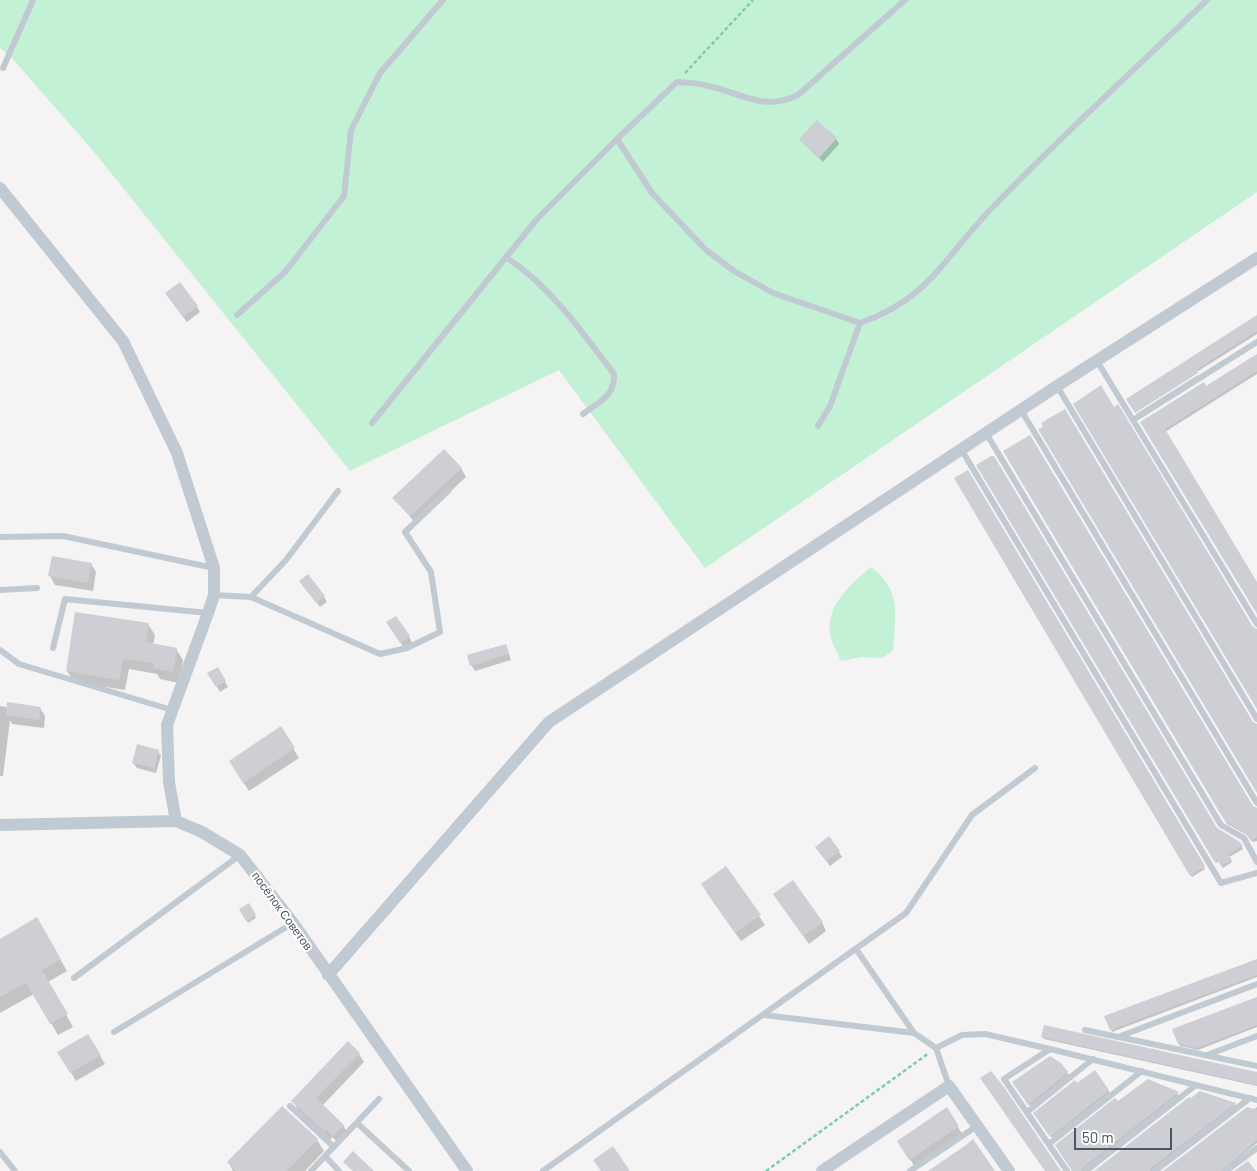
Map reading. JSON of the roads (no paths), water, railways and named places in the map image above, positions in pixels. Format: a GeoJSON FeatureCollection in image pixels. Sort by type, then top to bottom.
{"type":"FeatureCollection","features":[{"type":"Feature","properties":{"kind":"street"},"geometry":{"type":"LineString","coordinates":[[0,188],[123,341],[177,452],[214,568],[214,595],[167,725],[169,782],[176,821]]}},
{"type":"Feature","properties":{"kind":"street"},"geometry":{"type":"LineString","coordinates":[[328,975],[549,722],[1056,386],[1257,258]]}},
{"type":"Feature","properties":{"kind":"street","name":"посёлок Советов"},"geometry":{"type":"LineString","coordinates":[[0,825],[176,821],[202,832],[240,855],[293,923],[467,1171]]}},
{"type":"Feature","properties":{"kind":"street"},"geometry":{"type":"LineString","coordinates":[[822,1171],[949,1086],[1009,1171]]}},
{"type":"Feature","properties":{"kind":"lane"},"geometry":{"type":"LineString","coordinates":[[3,68],[33,0]]}},
{"type":"Feature","properties":{"kind":"lane"},"geometry":{"type":"LineString","coordinates":[[237,315],[285,272],[344,196],[351,130],[380,74],[443,0]]}},
{"type":"Feature","properties":{"kind":"lane"},"geometry":{"type":"LineString","coordinates":[[372,423],[538,219],[616,138],[677,82],[708,86],[765,103],[784,102],[798,95],[905,0]]}},
{"type":"Feature","properties":{"kind":"lane"},"geometry":{"type":"LineString","coordinates":[[616,138],[652,192],[705,248],[734,272],[773,293],[860,323],[884,315],[912,297],[938,273],[991,209],[1207,0]]}},
{"type":"Feature","properties":{"kind":"lane"},"geometry":{"type":"LineString","coordinates":[[507,258],[523,269],[561,305],[614,374],[614,386],[607,396],[583,414]]}},
{"type":"Feature","properties":{"kind":"lane"},"geometry":{"type":"LineString","coordinates":[[818,426],[830,406],[860,323]]}},
{"type":"Feature","properties":{"kind":"lane"},"geometry":{"type":"LineString","coordinates":[[1133,420],[1257,342]]}},
{"type":"Feature","properties":{"kind":"lane"},"geometry":{"type":"LineString","coordinates":[[1097,361],[1257,624]]}},
{"type":"Feature","properties":{"kind":"lane"},"geometry":{"type":"LineString","coordinates":[[1056,386],[1257,719]]}},
{"type":"Feature","properties":{"kind":"lane"},"geometry":{"type":"LineString","coordinates":[[1021,410],[1257,803]]}},
{"type":"Feature","properties":{"kind":"lane"},"geometry":{"type":"LineString","coordinates":[[986,433],[1222,825],[1244,838],[1257,862]]}},
{"type":"Feature","properties":{"kind":"lane"},"geometry":{"type":"LineString","coordinates":[[961,449],[1221,883],[1257,873]]}},
{"type":"Feature","properties":{"kind":"lane"},"geometry":{"type":"LineString","coordinates":[[251,597],[286,560],[338,490]]}},
{"type":"Feature","properties":{"kind":"lane"},"geometry":{"type":"LineString","coordinates":[[214,595],[251,597],[380,654],[408,648],[440,632],[431,572],[404,532],[449,490]]}},
{"type":"Feature","properties":{"kind":"lane"},"geometry":{"type":"LineString","coordinates":[[0,537],[63,536],[214,568]]}},
{"type":"Feature","properties":{"kind":"lane"},"geometry":{"type":"LineString","coordinates":[[0,590],[36,588]]}},
{"type":"Feature","properties":{"kind":"lane"},"geometry":{"type":"LineString","coordinates":[[53,648],[66,599],[208,613]]}},
{"type":"Feature","properties":{"kind":"lane"},"geometry":{"type":"LineString","coordinates":[[0,650],[19,664],[172,710]]}},
{"type":"Feature","properties":{"kind":"lane"},"geometry":{"type":"LineString","coordinates":[[543,1171],[906,913],[972,815],[1035,768]]}},
{"type":"Feature","properties":{"kind":"lane"},"geometry":{"type":"LineString","coordinates":[[74,978],[240,855]]}},
{"type":"Feature","properties":{"kind":"lane"},"geometry":{"type":"LineString","coordinates":[[114,1032],[293,923]]}},
{"type":"Feature","properties":{"kind":"lane"},"geometry":{"type":"LineString","coordinates":[[856,949],[914,1033],[936,1048],[949,1086]]}},
{"type":"Feature","properties":{"kind":"lane"},"geometry":{"type":"LineString","coordinates":[[1118,1037],[1257,984]]}},
{"type":"Feature","properties":{"kind":"lane"},"geometry":{"type":"LineString","coordinates":[[764,1015],[914,1033]]}},
{"type":"Feature","properties":{"kind":"lane"},"geometry":{"type":"LineString","coordinates":[[1085,1030],[1257,1066]]}},
{"type":"Feature","properties":{"kind":"lane"},"geometry":{"type":"LineString","coordinates":[[936,1048],[962,1035],[985,1034],[1254,1099]]}},
{"type":"Feature","properties":{"kind":"lane"},"geometry":{"type":"LineString","coordinates":[[1206,1055],[1257,1036]]}},
{"type":"Feature","properties":{"kind":"lane"},"geometry":{"type":"LineString","coordinates":[[1050,1049],[1004,1079],[1068,1171]]}},
{"type":"Feature","properties":{"kind":"lane"},"geometry":{"type":"LineString","coordinates":[[1027,1112],[1093,1059]]}},
{"type":"Feature","properties":{"kind":"lane"},"geometry":{"type":"LineString","coordinates":[[1049,1144],[1142,1071]]}},
{"type":"Feature","properties":{"kind":"lane"},"geometry":{"type":"LineString","coordinates":[[1086,1171],[1196,1085]]}},
{"type":"Feature","properties":{"kind":"lane"},"geometry":{"type":"LineString","coordinates":[[311,1171],[379,1099]]}},
{"type":"Feature","properties":{"kind":"lane"},"geometry":{"type":"LineString","coordinates":[[1155,1171],[1254,1099]]}},
{"type":"Feature","properties":{"kind":"lane"},"geometry":{"type":"LineString","coordinates":[[290,1106],[334,1147]]}},
{"type":"Feature","properties":{"kind":"lane"},"geometry":{"type":"LineString","coordinates":[[357,1122],[408,1171]]}},
{"type":"Feature","properties":{"kind":"lane"},"geometry":{"type":"LineString","coordinates":[[910,1171],[977,1126]]}},
{"type":"Feature","properties":{"kind":"lane"},"geometry":{"type":"LineString","coordinates":[[1226,1171],[1257,1148]]}},
{"type":"Feature","properties":{"kind":"lane"},"geometry":{"type":"LineString","coordinates":[[0,1152],[15,1171]]}},
{"type":"Feature","properties":{"kind":"lane"},"geometry":{"type":"LineString","coordinates":[[325,1156],[339,1171]]}}]}
